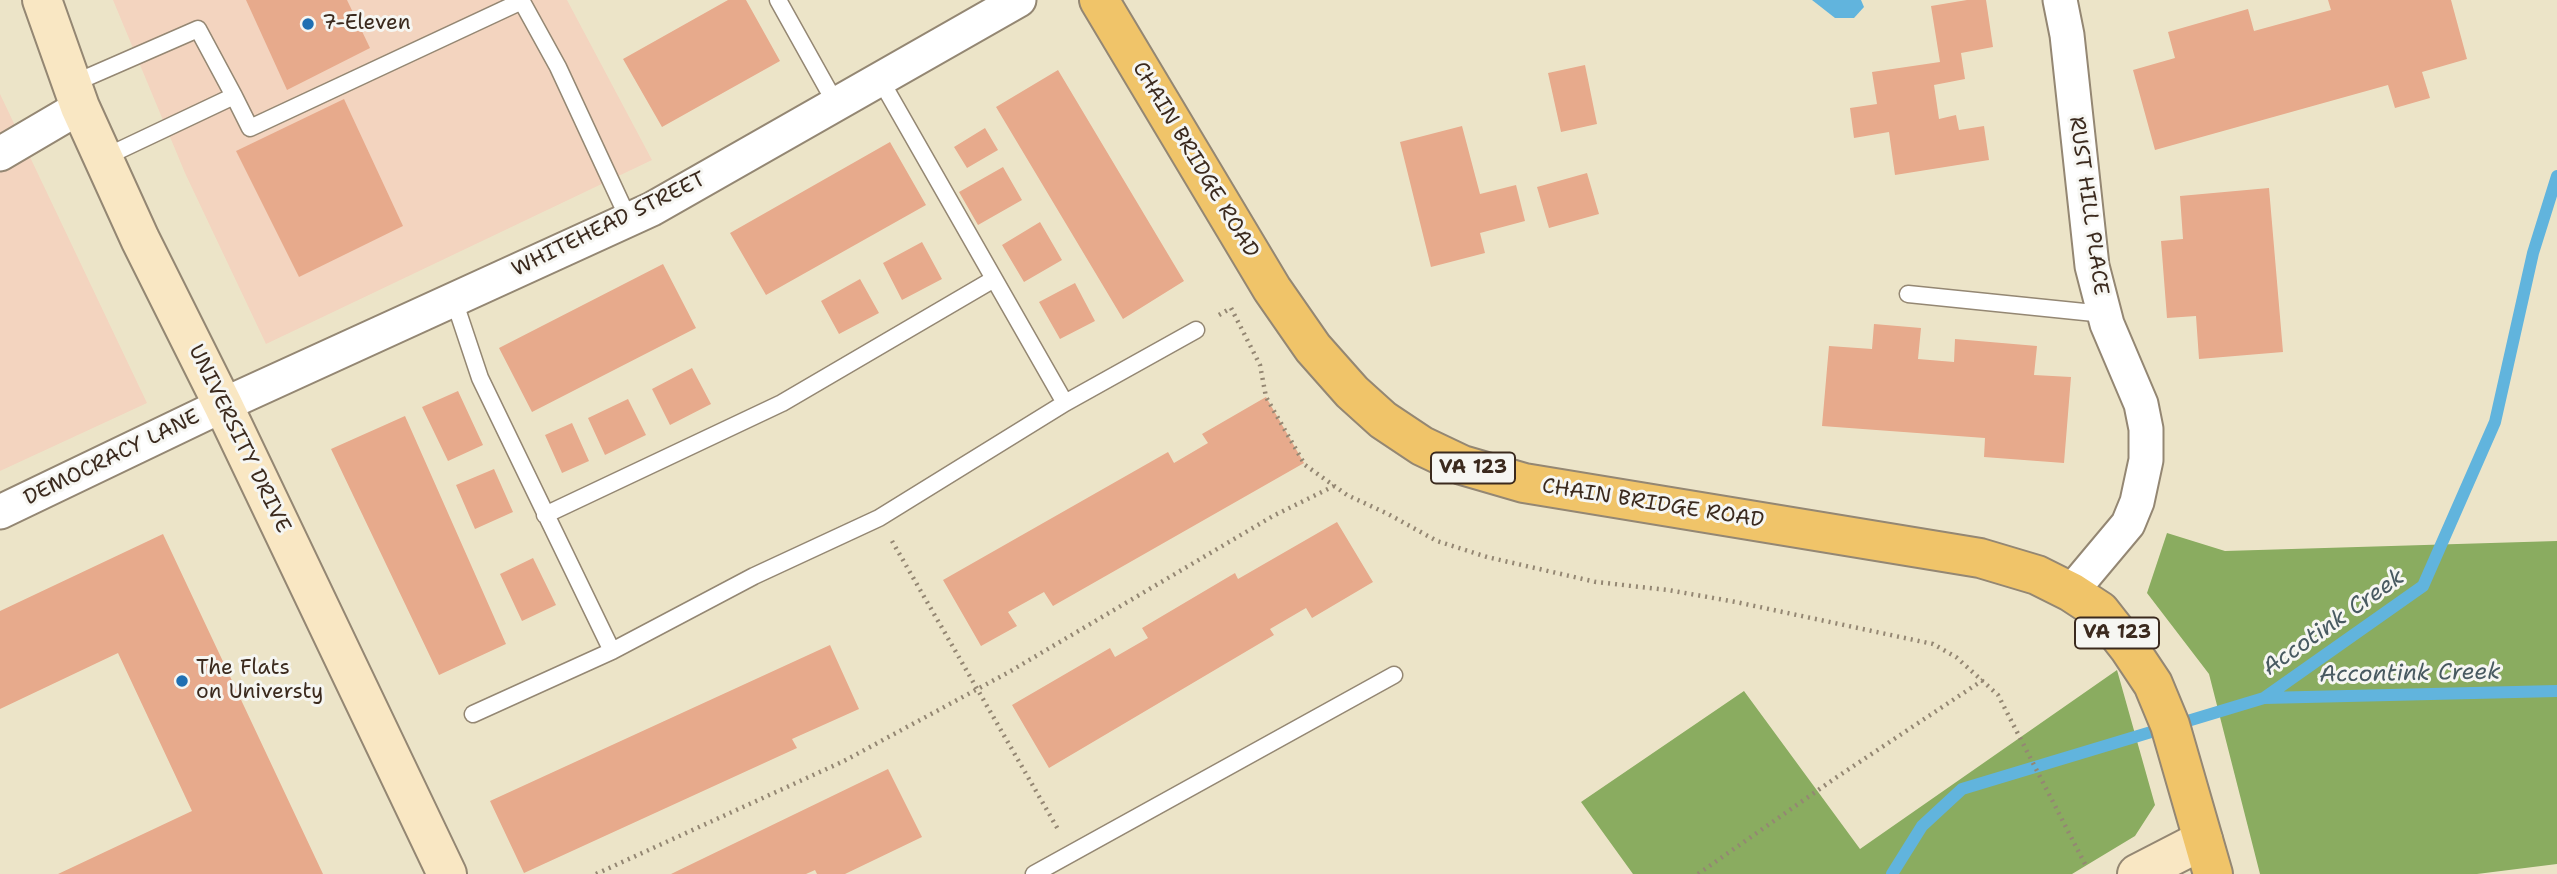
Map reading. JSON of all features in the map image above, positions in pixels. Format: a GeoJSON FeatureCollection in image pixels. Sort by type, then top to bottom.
{"type":"FeatureCollection","features":[{"type":"Feature","properties":{"kind":"main road","name":"CHAIN BRIDGE ROAD"},"geometry":{"type":"LineString","coordinates":[[1098,0],[1272,289],[1314,348],[1352,392],[1383,420],[1422,446],[1462,465],[1524,483],[1980,558],[2037,575],[2071,592],[2100,611],[2129,648],[2152,684],[2170,725],[2208,857]]}},
{"type":"Feature","properties":{"kind":"street","name":"UNIVERSITY DRIVE"},"geometry":{"type":"LineString","coordinates":[[42,0],[76,95],[140,239],[223,405],[447,874]]}},
{"type":"Feature","properties":{"kind":"street","name":"WHITEHEAD STREET"},"geometry":{"type":"LineString","coordinates":[[223,405],[652,209],[1019,0]]}},
{"type":"Feature","properties":{"kind":"street","name":"RUST HILL PLACE"},"geometry":{"type":"LineString","coordinates":[[2060,0],[2067,35],[2092,266],[2104,314],[2141,404],[2146,429],[2146,460],[2137,502],[2128,524],[2071,592]]}},
{"type":"Feature","properties":{"kind":"street"},"geometry":{"type":"LineString","coordinates":[[0,154],[76,95]]}},
{"type":"Feature","properties":{"kind":"street","name":"DEMOCRACY LANE"},"geometry":{"type":"LineString","coordinates":[[0,512],[223,405]]}},
{"type":"Feature","properties":{"kind":"street"},"geometry":{"type":"LineString","coordinates":[[2137,874],[2208,857]]}},
{"type":"Feature","properties":{"kind":"lane"},"geometry":{"type":"LineString","coordinates":[[76,95],[198,29],[250,128],[522,0],[558,67],[629,220]]}},
{"type":"Feature","properties":{"kind":"lane"},"geometry":{"type":"LineString","coordinates":[[778,0],[836,104]]}},
{"type":"Feature","properties":{"kind":"lane"},"geometry":{"type":"LineString","coordinates":[[880,79],[1065,402]]}},
{"type":"Feature","properties":{"kind":"lane"},"geometry":{"type":"LineString","coordinates":[[103,158],[233,96]]}},
{"type":"Feature","properties":{"kind":"lane"},"geometry":{"type":"LineString","coordinates":[[545,515],[782,403],[995,279]]}},
{"type":"Feature","properties":{"kind":"lane"},"geometry":{"type":"LineString","coordinates":[[1908,294],[2104,314]]}},
{"type":"Feature","properties":{"kind":"lane"},"geometry":{"type":"LineString","coordinates":[[454,300],[480,378],[611,651]]}},
{"type":"Feature","properties":{"kind":"lane"},"geometry":{"type":"LineString","coordinates":[[473,714],[611,651],[754,576],[879,518],[1065,402],[1202,326]]}},
{"type":"Feature","properties":{"kind":"lane"},"geometry":{"type":"LineString","coordinates":[[1038,873],[1394,675]]}},
{"type":"Feature","properties":{"kind":"path"},"geometry":{"type":"LineString","coordinates":[[1202,326],[1231,308],[1260,365],[1266,397],[1304,463],[1347,495],[1437,541],[1487,557],[1596,582],[1668,590],[1736,602],[1933,644],[1956,657],[1998,695],[2087,868]]}},
{"type":"Feature","properties":{"kind":"path"},"geometry":{"type":"LineString","coordinates":[[596,874],[844,761],[976,690],[1273,516],[1334,486]]}},
{"type":"Feature","properties":{"kind":"path"},"geometry":{"type":"LineString","coordinates":[[879,518],[1072,853]]}},
{"type":"Feature","properties":{"kind":"path"},"geometry":{"type":"LineString","coordinates":[[1698,874],[1983,680]]}},
{"type":"Feature","properties":{"kind":"shaded area"},"geometry":{"type":"Polygon","coordinates":[[[113,0],[567,0],[652,160],[266,344],[185,173],[113,0]]]}},
{"type":"Feature","properties":{"kind":"shaded area"},"geometry":{"type":"Polygon","coordinates":[[[0,94],[147,403],[0,471],[0,94]]]}},
{"type":"Feature","properties":{"kind":"green space"},"geometry":{"type":"Polygon","coordinates":[[[2167,533],[2225,551],[2557,541],[2557,864],[2477,874],[2260,874],[2209,674],[2147,593],[2167,533]]]}},
{"type":"Feature","properties":{"kind":"green space"},"geometry":{"type":"Polygon","coordinates":[[[2117,670],[2155,805],[2135,836],[2072,874],[1633,874],[1581,802],[1744,691],[1860,849],[2117,670]]]}},
{"type":"Feature","properties":{"kind":"water"},"geometry":{"type":"Polygon","coordinates":[[[1812,0],[1861,0],[1864,7],[1854,18],[1835,18],[1812,0]]]}},
{"type":"Feature","properties":{"kind":"building","name":"7-Eleven"},"geometry":{"type":"Polygon","coordinates":[[[246,0],[347,0],[370,48],[287,90],[246,0]]]}},
{"type":"Feature","properties":{"kind":"building"},"geometry":{"type":"Polygon","coordinates":[[[728,0],[746,0],[780,61],[662,127],[623,59],[728,0]]]}},
{"type":"Feature","properties":{"kind":"building"},"geometry":{"type":"Polygon","coordinates":[[[1986,0],[1993,47],[1961,53],[1965,79],[1934,85],[1939,119],[1956,115],[1959,130],[1984,126],[1989,160],[1895,175],[1889,132],[1854,138],[1850,108],[1877,104],[1872,72],[1940,62],[1931,6],[1986,0]]]}},
{"type":"Feature","properties":{"kind":"building"},"geometry":{"type":"Polygon","coordinates":[[[2328,0],[2451,0],[2467,59],[2422,72],[2430,98],[2395,108],[2388,85],[2155,150],[2133,70],[2175,58],[2168,32],[2248,9],[2254,31],[2331,10],[2328,0]]]}},
{"type":"Feature","properties":{"kind":"building"},"geometry":{"type":"Polygon","coordinates":[[[1585,65],[1597,124],[1561,132],[1548,73],[1585,65]]]}},
{"type":"Feature","properties":{"kind":"building"},"geometry":{"type":"Polygon","coordinates":[[[1058,70],[1184,281],[1123,319],[996,107],[1058,70]]]}},
{"type":"Feature","properties":{"kind":"building"},"geometry":{"type":"Polygon","coordinates":[[[344,99],[403,226],[299,277],[236,151],[344,99]]]}},
{"type":"Feature","properties":{"kind":"building"},"geometry":{"type":"Polygon","coordinates":[[[1462,126],[1480,194],[1516,185],[1525,221],[1480,233],[1485,253],[1431,267],[1400,142],[1462,126]]]}},
{"type":"Feature","properties":{"kind":"building"},"geometry":{"type":"Polygon","coordinates":[[[985,128],[998,150],[967,168],[954,147],[985,128]]]}},
{"type":"Feature","properties":{"kind":"building"},"geometry":{"type":"Polygon","coordinates":[[[890,142],[926,205],[766,295],[730,233],[890,142]]]}},
{"type":"Feature","properties":{"kind":"building"},"geometry":{"type":"Polygon","coordinates":[[[1003,167],[1022,200],[978,225],[959,192],[1003,167]]]}},
{"type":"Feature","properties":{"kind":"building"},"geometry":{"type":"Polygon","coordinates":[[[1587,173],[1599,214],[1549,228],[1537,187],[1587,173]]]}},
{"type":"Feature","properties":{"kind":"building"},"geometry":{"type":"Polygon","coordinates":[[[2269,188],[2283,352],[2199,359],[2196,316],[2167,318],[2161,241],[2183,239],[2180,196],[2269,188]]]}},
{"type":"Feature","properties":{"kind":"building"},"geometry":{"type":"Polygon","coordinates":[[[1040,222],[1062,260],[1024,282],[1002,245],[1040,222]]]}},
{"type":"Feature","properties":{"kind":"building"},"geometry":{"type":"Polygon","coordinates":[[[922,242],[942,279],[902,300],[883,263],[922,242]]]}},
{"type":"Feature","properties":{"kind":"building"},"geometry":{"type":"Polygon","coordinates":[[[663,264],[696,328],[532,412],[499,348],[663,264]]]}},
{"type":"Feature","properties":{"kind":"building"},"geometry":{"type":"Polygon","coordinates":[[[860,279],[879,313],[839,334],[821,301],[860,279]]]}},
{"type":"Feature","properties":{"kind":"building"},"geometry":{"type":"Polygon","coordinates":[[[1075,283],[1095,321],[1060,339],[1039,302],[1075,283]]]}},
{"type":"Feature","properties":{"kind":"building"},"geometry":{"type":"Polygon","coordinates":[[[1874,324],[1921,328],[1918,359],[1954,362],[1955,339],[2037,346],[2034,375],[2071,377],[2064,463],[1984,457],[1985,438],[1822,426],[1829,346],[1872,349],[1874,324]]]}},
{"type":"Feature","properties":{"kind":"building"},"geometry":{"type":"Polygon","coordinates":[[[692,368],[711,404],[670,425],[652,389],[692,368]]]}},
{"type":"Feature","properties":{"kind":"building"},"geometry":{"type":"Polygon","coordinates":[[[458,391],[483,445],[448,461],[422,407],[458,391]]]}},
{"type":"Feature","properties":{"kind":"building"},"geometry":{"type":"Polygon","coordinates":[[[1266,397],[1304,463],[1053,606],[1044,592],[1008,612],[1017,626],[981,646],[943,580],[1168,452],[1174,463],[1208,443],[1202,434],[1266,397]]]}},
{"type":"Feature","properties":{"kind":"building"},"geometry":{"type":"Polygon","coordinates":[[[628,399],[646,435],[605,455],[588,418],[628,399]]]}},
{"type":"Feature","properties":{"kind":"building"},"geometry":{"type":"Polygon","coordinates":[[[405,416],[506,644],[439,675],[331,449],[405,416]]]}},
{"type":"Feature","properties":{"kind":"building"},"geometry":{"type":"Polygon","coordinates":[[[572,423],[589,461],[562,473],[545,435],[572,423]]]}},
{"type":"Feature","properties":{"kind":"building"},"geometry":{"type":"Polygon","coordinates":[[[494,469],[513,512],[475,529],[456,485],[494,469]]]}},
{"type":"Feature","properties":{"kind":"building"},"geometry":{"type":"Polygon","coordinates":[[[1337,522],[1373,582],[1312,618],[1306,608],[1270,629],[1274,635],[1049,768],[1012,705],[1110,648],[1115,657],[1148,638],[1142,628],[1235,573],[1238,579],[1337,522]]]}},
{"type":"Feature","properties":{"kind":"building","name":"The Flats on Universty"},"geometry":{"type":"Polygon","coordinates":[[[163,534],[323,874],[58,874],[192,811],[118,653],[0,709],[0,611],[163,534]]]}},
{"type":"Feature","properties":{"kind":"building"},"geometry":{"type":"Polygon","coordinates":[[[533,558],[556,605],[522,621],[500,574],[533,558]]]}},
{"type":"Feature","properties":{"kind":"building"},"geometry":{"type":"Polygon","coordinates":[[[830,645],[859,709],[792,739],[797,748],[524,873],[490,801],[830,645]]]}},
{"type":"Feature","properties":{"kind":"building"},"geometry":{"type":"Polygon","coordinates":[[[888,769],[922,837],[845,874],[817,874],[815,870],[806,874],[671,874],[888,769]]]}},
{"type":"Feature","properties":{"kind":"waterway","name":"Accotink Creek"},"geometry":{"type":"LineString","coordinates":[[1892,874],[1922,826],[1962,789],[2264,698],[2423,586],[2495,422],[2533,253],[2557,176]]}},
{"type":"Feature","properties":{"kind":"waterway","name":"Accontink Creek"},"geometry":{"type":"LineString","coordinates":[[2264,698],[2557,691]]}},
{"type":"Feature","properties":{"kind":"place","name":"7-Eleven"},"geometry":{"type":"Point","coordinates":[308,24]}},
{"type":"Feature","properties":{"kind":"place","name":"The Flats on Universty"},"geometry":{"type":"Point","coordinates":[182,681]}}]}
